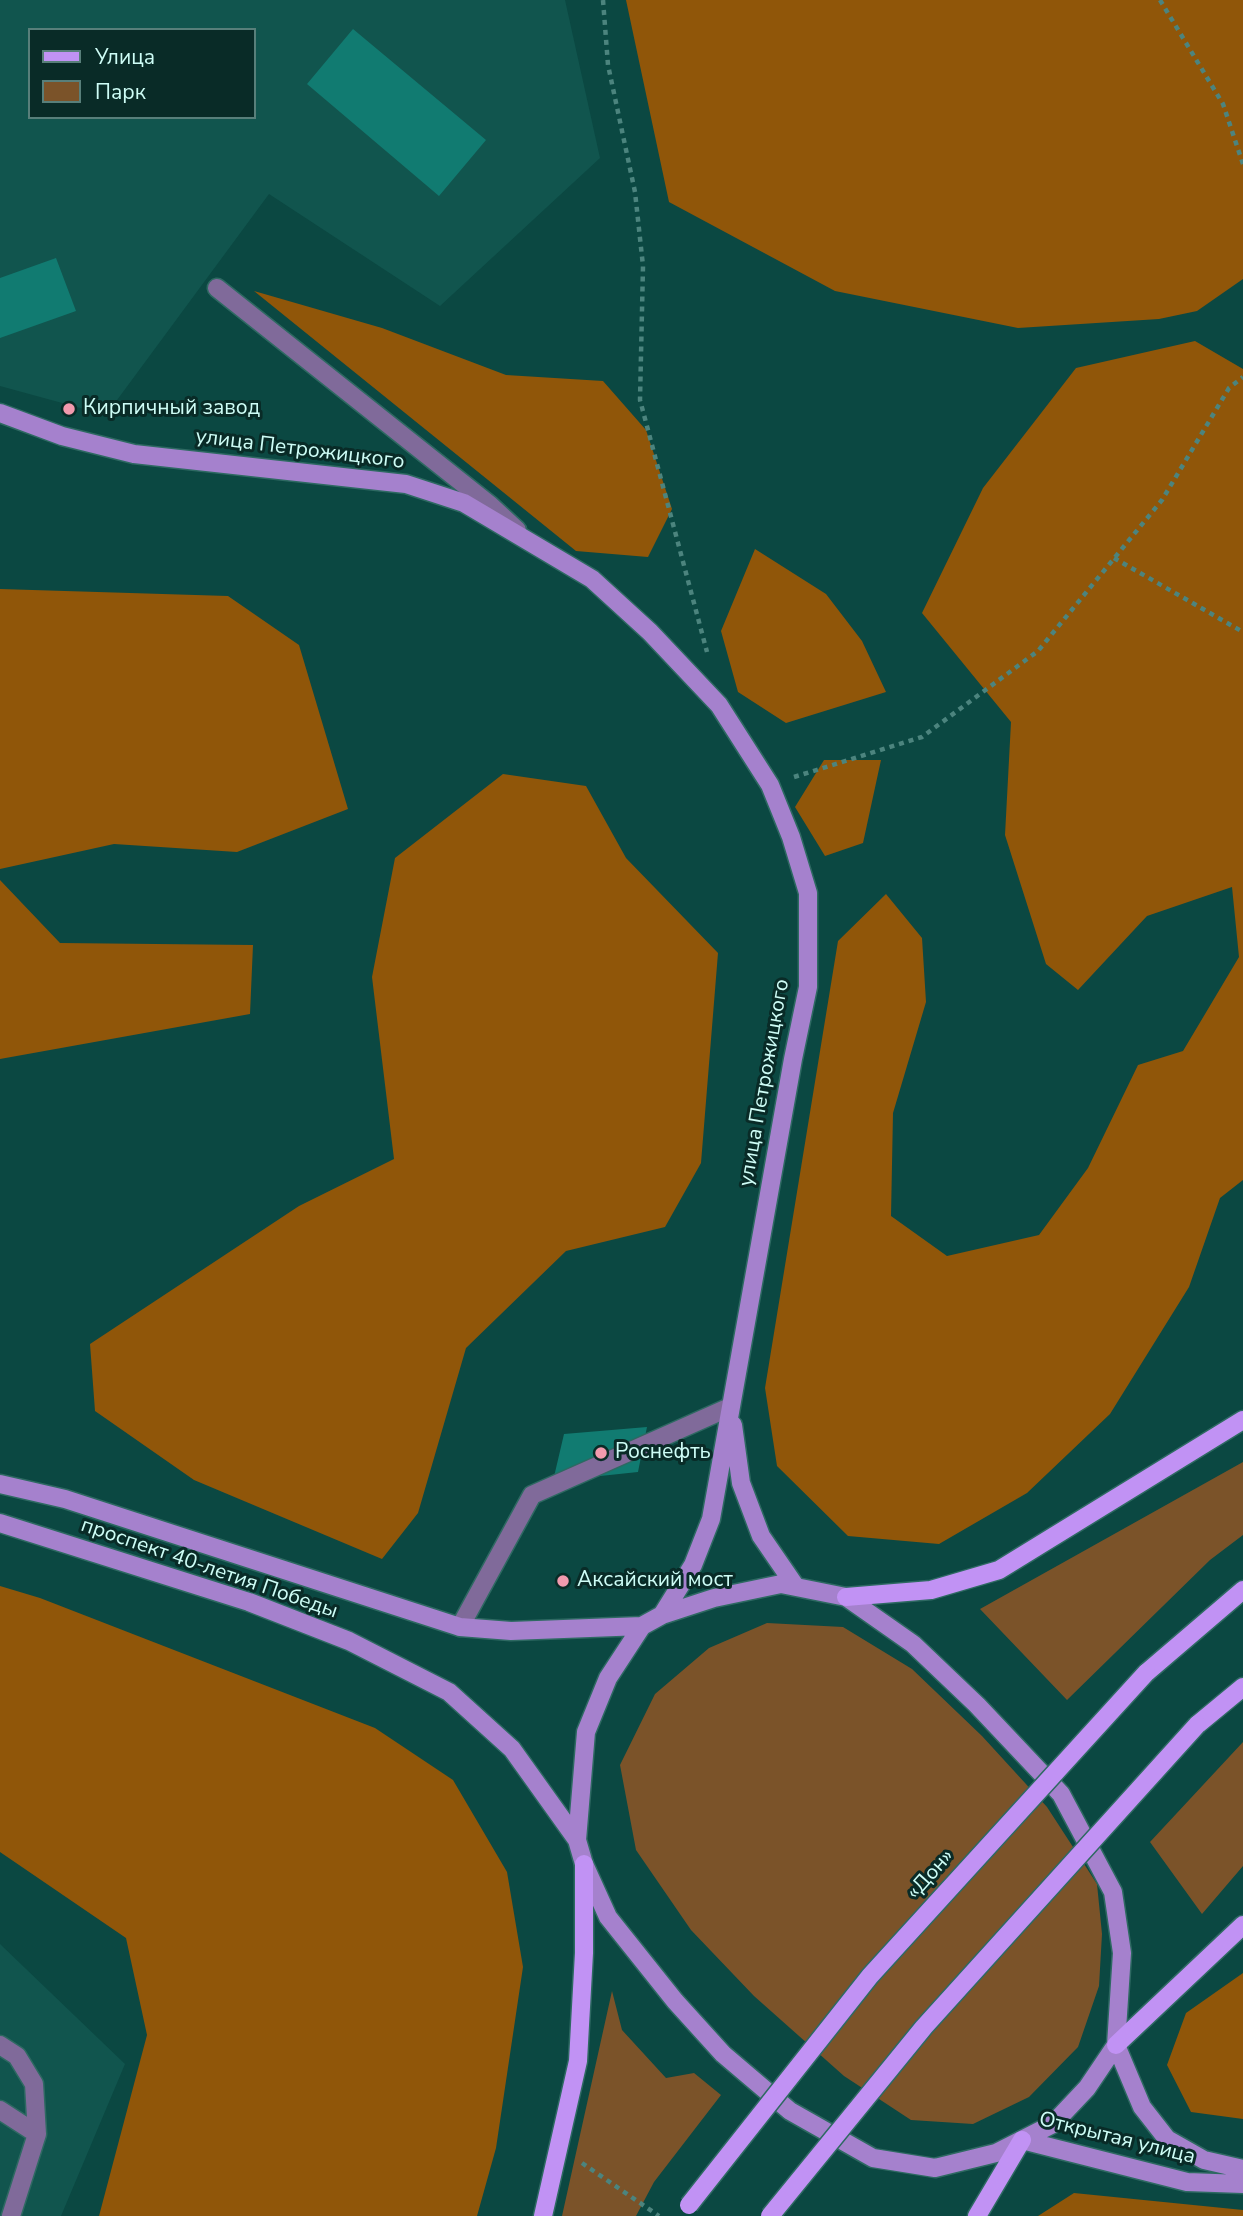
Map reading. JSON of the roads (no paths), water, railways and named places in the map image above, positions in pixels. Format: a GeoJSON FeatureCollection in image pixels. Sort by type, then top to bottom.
{"type":"FeatureCollection","features":[{"type":"Feature","properties":{"kind":"main road","name":"улица Петрожицкого"},"geometry":{"type":"LineString","coordinates":[[0,413],[62,436],[134,454],[406,484],[464,502],[592,579],[650,632],[719,705],[770,785],[791,837],[808,893],[808,987],[711,1519],[693,1565],[662,1615]]}},
{"type":"Feature","properties":{"kind":"main road","name":"улица Петрожицкого"},"geometry":{"type":"LineString","coordinates":[[730,1408],[741,1483],[761,1536],[796,1587]]}},
{"type":"Feature","properties":{"kind":"main road"},"geometry":{"type":"LineString","coordinates":[[1243,1420],[999,1570],[931,1590],[846,1597],[781,1584],[714,1598],[662,1615],[642,1626],[608,1678],[586,1732],[578,1840],[584,1864],[608,1917],[675,2001],[723,2054],[790,2111],[873,2158],[935,2168],[996,2153],[1053,2124],[1087,2088],[1116,2045],[1243,1925]]}},
{"type":"Feature","properties":{"kind":"main road","name":"проспект 40-летия Победы"},"geometry":{"type":"LineString","coordinates":[[0,1484],[65,1499],[460,1627],[511,1631],[642,1626]]}},
{"type":"Feature","properties":{"kind":"main road","name":"проспект 40-летия Победы"},"geometry":{"type":"LineString","coordinates":[[0,1523],[249,1602],[349,1642],[449,1692],[512,1749],[578,1840]]}},
{"type":"Feature","properties":{"kind":"main road","name":"«Дон»"},"geometry":{"type":"LineString","coordinates":[[685,2211],[870,1976],[1146,1674],[1243,1590]]}},
{"type":"Feature","properties":{"kind":"main road"},"geometry":{"type":"LineString","coordinates":[[846,1597],[913,1644],[977,1705],[1061,1794],[1113,1892],[1122,1953],[1116,2045]]}},
{"type":"Feature","properties":{"kind":"main road"},"geometry":{"type":"LineString","coordinates":[[770,2216],[925,2027],[1197,1725],[1243,1687]]}},
{"type":"Feature","properties":{"kind":"main road"},"geometry":{"type":"LineString","coordinates":[[543,2216],[578,2061],[584,1953],[584,1864]]}},
{"type":"Feature","properties":{"kind":"main road","name":"Открытая улица"},"geometry":{"type":"LineString","coordinates":[[1116,2045],[1142,2107],[1167,2138],[1204,2160],[1243,2169]]}},
{"type":"Feature","properties":{"kind":"main road"},"geometry":{"type":"LineString","coordinates":[[977,2216],[1022,2140]]}},
{"type":"Feature","properties":{"kind":"main road","name":"Открытая улица"},"geometry":{"type":"LineString","coordinates":[[1022,2140],[1187,2182],[1243,2184]]}},
{"type":"Feature","properties":{"kind":"lane"},"geometry":{"type":"LineString","coordinates":[[218,288],[490,505],[523,536]]}},
{"type":"Feature","properties":{"kind":"lane"},"geometry":{"type":"LineString","coordinates":[[460,1627],[532,1495],[730,1408]]}},
{"type":"Feature","properties":{"kind":"lane"},"geometry":{"type":"LineString","coordinates":[[0,2045],[17,2056],[34,2084],[37,2134],[11,2216]]}},
{"type":"Feature","properties":{"kind":"lane"},"geometry":{"type":"LineString","coordinates":[[0,2110],[37,2134]]}},
{"type":"Feature","properties":{"kind":"place","name":"Кирпичный завод"},"geometry":{"type":"Point","coordinates":[69,409]}},
{"type":"Feature","properties":{"kind":"place","name":"Роснефть"},"geometry":{"type":"Point","coordinates":[601,1453]}},
{"type":"Feature","properties":{"kind":"place","name":"Аксайский мост"},"geometry":{"type":"Point","coordinates":[563,1581]}}]}
